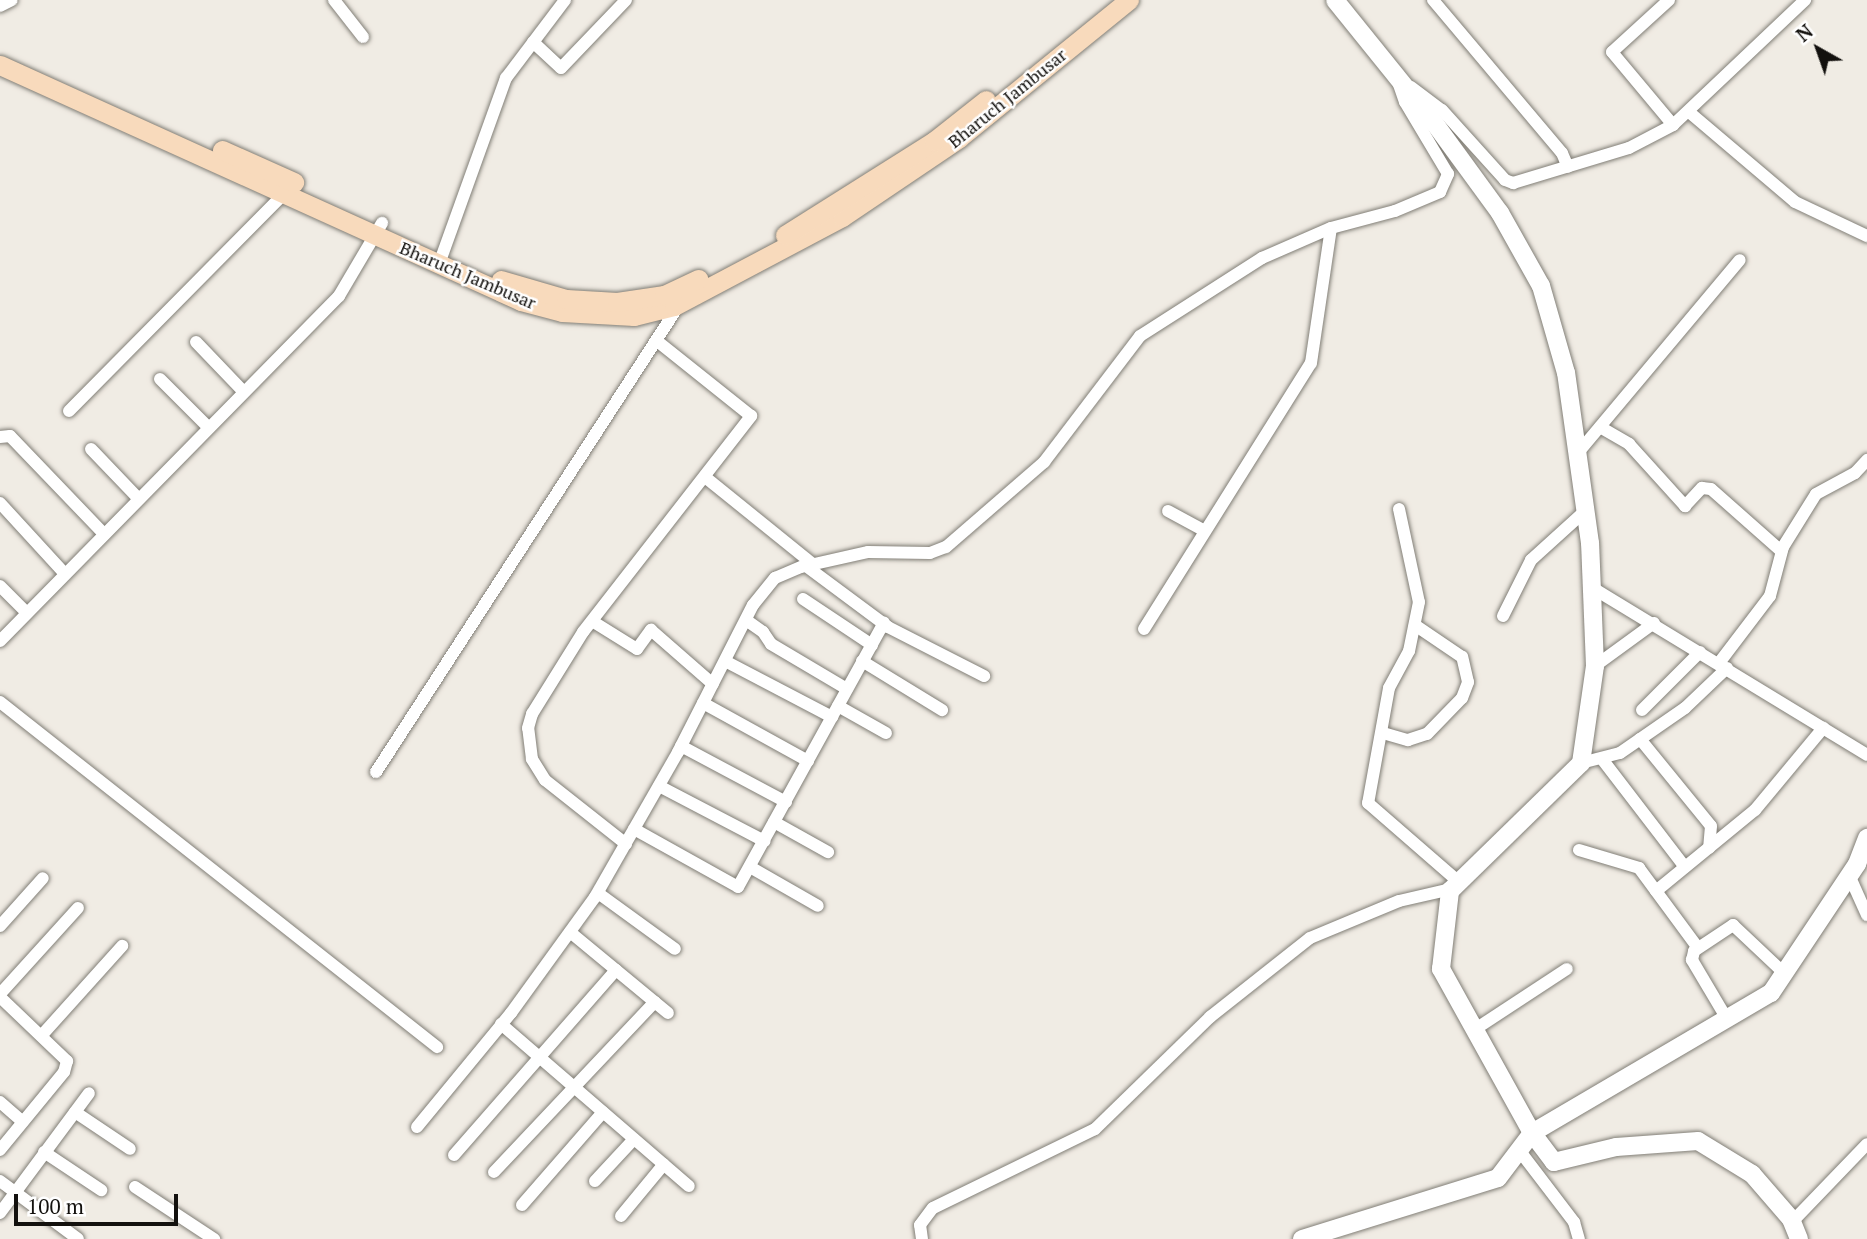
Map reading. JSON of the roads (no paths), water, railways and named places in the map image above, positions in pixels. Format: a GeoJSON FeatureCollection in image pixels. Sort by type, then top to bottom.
{"type":"FeatureCollection","features":[{"type":"Feature","properties":{"kind":"main road","name":"Bharuch Jambusar"},"geometry":{"type":"LineString","coordinates":[[658,304],[783,236],[934,141],[1110,0]]}},
{"type":"Feature","properties":{"kind":"main road","name":"Bharuch Jambusar"},"geometry":{"type":"LineString","coordinates":[[0,65],[130,117],[441,258],[507,283],[566,299],[658,304],[682,302],[842,218],[940,151],[1129,0]]}},
{"type":"Feature","properties":{"kind":"main road"},"geometry":{"type":"LineString","coordinates":[[1335,0],[1435,124],[1500,213],[1541,286],[1566,373],[1586,512],[1595,666],[1581,763],[1455,886],[1441,969],[1531,1133],[1554,1162],[1616,1147],[1698,1141],[1752,1174],[1792,1222],[1799,1239]]}},
{"type":"Feature","properties":{"kind":"main road","name":"Bharuch Jambusar"},"geometry":{"type":"LineString","coordinates":[[0,53],[285,193],[379,228]]}},
{"type":"Feature","properties":{"kind":"main road"},"geometry":{"type":"LineString","coordinates":[[1302,1239],[1498,1178],[1531,1133],[1771,993],[1849,875],[1867,838]]}},
{"type":"Feature","properties":{"kind":"street"},"geometry":{"type":"LineString","coordinates":[[0,6],[12,0]]}},
{"type":"Feature","properties":{"kind":"street"},"geometry":{"type":"LineString","coordinates":[[334,0],[363,37]]}},
{"type":"Feature","properties":{"kind":"street"},"geometry":{"type":"LineString","coordinates":[[441,258],[506,78],[565,0]]}},
{"type":"Feature","properties":{"kind":"street"},"geometry":{"type":"LineString","coordinates":[[533,43],[561,68],[626,0]]}},
{"type":"Feature","properties":{"kind":"street"},"geometry":{"type":"LineString","coordinates":[[1433,0],[1562,153],[1568,167]]}},
{"type":"Feature","properties":{"kind":"street"},"geometry":{"type":"LineString","coordinates":[[1670,0],[1612,52],[1673,125]]}},
{"type":"Feature","properties":{"kind":"street"},"geometry":{"type":"LineString","coordinates":[[1397,77],[1442,110],[1507,182],[1635,146],[1673,125],[1805,0]]}},
{"type":"Feature","properties":{"kind":"street"},"geometry":{"type":"LineString","coordinates":[[417,1127],[501,1024],[598,892],[681,746],[746,620],[775,578],[810,565],[868,552],[930,553],[946,547],[1044,462],[1137,339],[1257,260],[1395,211],[1440,192],[1448,184],[1448,174],[1405,102],[1397,77]]}},
{"type":"Feature","properties":{"kind":"street"},"geometry":{"type":"LineString","coordinates":[[1689,112],[1795,202],[1867,236]]}},
{"type":"Feature","properties":{"kind":"street"},"geometry":{"type":"LineString","coordinates":[[69,411],[285,193]]}},
{"type":"Feature","properties":{"kind":"street"},"geometry":{"type":"LineString","coordinates":[[0,641],[339,296],[379,228]]}},
{"type":"Feature","properties":{"kind":"street"},"geometry":{"type":"LineString","coordinates":[[1144,629],[1311,363],[1331,233]]}},
{"type":"Feature","properties":{"kind":"street"},"geometry":{"type":"LineString","coordinates":[[1577,454],[1740,260]]}},
{"type":"Feature","properties":{"kind":"street"},"geometry":{"type":"LineString","coordinates":[[376,772],[682,302]]}},
{"type":"Feature","properties":{"kind":"street"},"geometry":{"type":"LineString","coordinates":[[626,844],[545,780],[527,742],[531,714],[592,621],[705,477],[751,413],[657,341]]}},
{"type":"Feature","properties":{"kind":"street"},"geometry":{"type":"LineString","coordinates":[[196,342],[244,392]]}},
{"type":"Feature","properties":{"kind":"street"},"geometry":{"type":"LineString","coordinates":[[160,379],[209,428]]}},
{"type":"Feature","properties":{"kind":"street"},"geometry":{"type":"LineString","coordinates":[[1600,427],[1629,444],[1685,506],[1702,488],[1711,489],[1781,551]]}},
{"type":"Feature","properties":{"kind":"street"},"geometry":{"type":"LineString","coordinates":[[0,437],[10,436],[104,534]]}},
{"type":"Feature","properties":{"kind":"street"},"geometry":{"type":"LineString","coordinates":[[91,449],[139,499]]}},
{"type":"Feature","properties":{"kind":"street"},"geometry":{"type":"LineString","coordinates":[[1581,763],[1602,759],[1640,739],[1685,708],[1723,666],[1770,596],[1781,551],[1821,489],[1855,473],[1867,460]]}},
{"type":"Feature","properties":{"kind":"street"},"geometry":{"type":"LineString","coordinates":[[705,477],[884,623],[984,676]]}},
{"type":"Feature","properties":{"kind":"street"},"geometry":{"type":"LineString","coordinates":[[0,503],[65,574]]}},
{"type":"Feature","properties":{"kind":"street"},"geometry":{"type":"LineString","coordinates":[[1399,509],[1419,592],[1415,625],[1407,654],[1389,688],[1383,733],[1368,803],[1455,886]]}},
{"type":"Feature","properties":{"kind":"street"},"geometry":{"type":"LineString","coordinates":[[1168,511],[1205,531]]}},
{"type":"Feature","properties":{"kind":"street"},"geometry":{"type":"LineString","coordinates":[[1503,616],[1531,560],[1586,512]]}},
{"type":"Feature","properties":{"kind":"street"},"geometry":{"type":"LineString","coordinates":[[0,586],[27,613]]}},
{"type":"Feature","properties":{"kind":"street"},"geometry":{"type":"LineString","coordinates":[[1591,587],[1867,755]]}},
{"type":"Feature","properties":{"kind":"street"},"geometry":{"type":"LineString","coordinates":[[803,599],[872,645]]}},
{"type":"Feature","properties":{"kind":"street"},"geometry":{"type":"LineString","coordinates":[[746,620],[763,632],[771,644],[847,689]]}},
{"type":"Feature","properties":{"kind":"street"},"geometry":{"type":"LineString","coordinates":[[592,621],[636,649],[651,630],[713,684]]}},
{"type":"Feature","properties":{"kind":"street"},"geometry":{"type":"LineString","coordinates":[[634,829],[731,886],[740,885],[884,623]]}},
{"type":"Feature","properties":{"kind":"street"},"geometry":{"type":"LineString","coordinates":[[1595,666],[1654,623]]}},
{"type":"Feature","properties":{"kind":"street"},"geometry":{"type":"LineString","coordinates":[[1383,733],[1408,740],[1427,734],[1462,698],[1468,682],[1462,657],[1415,625]]}},
{"type":"Feature","properties":{"kind":"street"},"geometry":{"type":"LineString","coordinates":[[1642,710],[1700,652]]}},
{"type":"Feature","properties":{"kind":"street"},"geometry":{"type":"LineString","coordinates":[[863,661],[942,710]]}},
{"type":"Feature","properties":{"kind":"street"},"geometry":{"type":"LineString","coordinates":[[724,662],[886,733]]}},
{"type":"Feature","properties":{"kind":"street"},"geometry":{"type":"LineString","coordinates":[[0,702],[437,1047]]}},
{"type":"Feature","properties":{"kind":"street"},"geometry":{"type":"LineString","coordinates":[[703,703],[808,761]]}},
{"type":"Feature","properties":{"kind":"street"},"geometry":{"type":"LineString","coordinates":[[1656,891],[1755,810],[1823,728]]}},
{"type":"Feature","properties":{"kind":"street"},"geometry":{"type":"LineString","coordinates":[[1640,739],[1711,826],[1709,848]]}},
{"type":"Feature","properties":{"kind":"street"},"geometry":{"type":"LineString","coordinates":[[681,746],[786,802]]}},
{"type":"Feature","properties":{"kind":"street"},"geometry":{"type":"LineString","coordinates":[[1602,759],[1685,867]]}},
{"type":"Feature","properties":{"kind":"street"},"geometry":{"type":"LineString","coordinates":[[659,786],[764,841]]}},
{"type":"Feature","properties":{"kind":"street"},"geometry":{"type":"LineString","coordinates":[[774,822],[828,852]]}},
{"type":"Feature","properties":{"kind":"street"},"geometry":{"type":"LineString","coordinates":[[1579,850],[1634,864],[1698,948]]}},
{"type":"Feature","properties":{"kind":"street"},"geometry":{"type":"LineString","coordinates":[[750,867],[818,906]]}},
{"type":"Feature","properties":{"kind":"street"},"geometry":{"type":"LineString","coordinates":[[1849,875],[1867,915]]}},
{"type":"Feature","properties":{"kind":"street"},"geometry":{"type":"LineString","coordinates":[[0,926],[43,878]]}},
{"type":"Feature","properties":{"kind":"street"},"geometry":{"type":"LineString","coordinates":[[922,1239],[920,1225],[933,1208],[1003,1170],[1095,1129],[1210,1017],[1310,938],[1406,898],[1455,886]]}},
{"type":"Feature","properties":{"kind":"street"},"geometry":{"type":"LineString","coordinates":[[598,892],[675,949]]}},
{"type":"Feature","properties":{"kind":"street"},"geometry":{"type":"LineString","coordinates":[[0,1150],[66,1067],[65,1056],[0,995],[78,908]]}},
{"type":"Feature","properties":{"kind":"street"},"geometry":{"type":"LineString","coordinates":[[1727,1018],[1692,960],[1698,948],[1727,926],[1736,926],[1784,973]]}},
{"type":"Feature","properties":{"kind":"street"},"geometry":{"type":"LineString","coordinates":[[570,932],[668,1013]]}},
{"type":"Feature","properties":{"kind":"street"},"geometry":{"type":"LineString","coordinates":[[42,1035],[122,946]]}},
{"type":"Feature","properties":{"kind":"street"},"geometry":{"type":"LineString","coordinates":[[1474,1030],[1567,969]]}},
{"type":"Feature","properties":{"kind":"street"},"geometry":{"type":"LineString","coordinates":[[454,1155],[616,970]]}},
{"type":"Feature","properties":{"kind":"street"},"geometry":{"type":"LineString","coordinates":[[494,1172],[655,1002]]}},
{"type":"Feature","properties":{"kind":"street"},"geometry":{"type":"LineString","coordinates":[[501,1024],[689,1186]]}},
{"type":"Feature","properties":{"kind":"street"},"geometry":{"type":"LineString","coordinates":[[0,1213],[89,1093]]}},
{"type":"Feature","properties":{"kind":"street"},"geometry":{"type":"LineString","coordinates":[[0,1102],[23,1122]]}},
{"type":"Feature","properties":{"kind":"street"},"geometry":{"type":"LineString","coordinates":[[75,1112],[130,1149]]}},
{"type":"Feature","properties":{"kind":"street"},"geometry":{"type":"LineString","coordinates":[[522,1205],[603,1112]]}},
{"type":"Feature","properties":{"kind":"street"},"geometry":{"type":"LineString","coordinates":[[595,1181],[634,1139]]}},
{"type":"Feature","properties":{"kind":"street"},"geometry":{"type":"LineString","coordinates":[[1792,1222],[1867,1144]]}},
{"type":"Feature","properties":{"kind":"street"},"geometry":{"type":"LineString","coordinates":[[1519,1150],[1573,1222],[1579,1239]]}},
{"type":"Feature","properties":{"kind":"street"},"geometry":{"type":"LineString","coordinates":[[44,1152],[101,1190]]}},
{"type":"Feature","properties":{"kind":"street"},"geometry":{"type":"LineString","coordinates":[[621,1216],[664,1164]]}},
{"type":"Feature","properties":{"kind":"street"},"geometry":{"type":"LineString","coordinates":[[0,1181],[78,1239]]}},
{"type":"Feature","properties":{"kind":"street"},"geometry":{"type":"LineString","coordinates":[[135,1187],[214,1239]]}}]}
